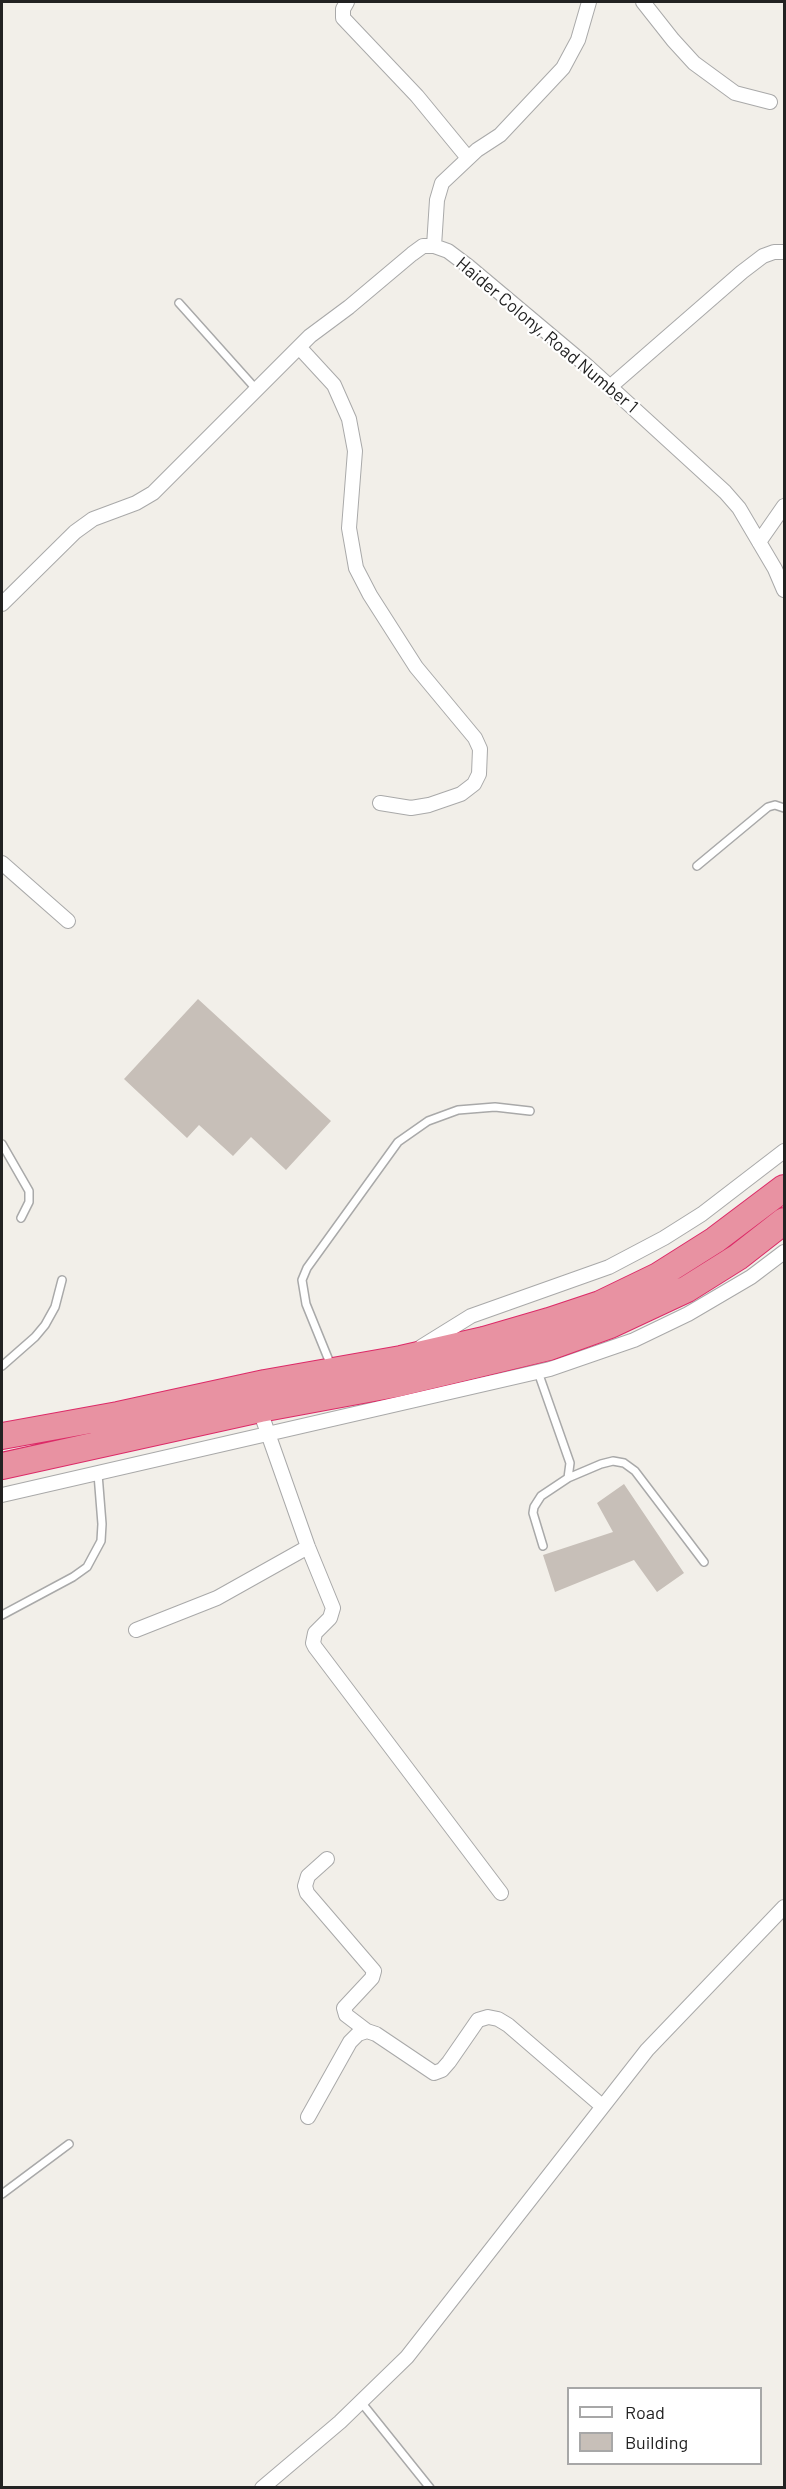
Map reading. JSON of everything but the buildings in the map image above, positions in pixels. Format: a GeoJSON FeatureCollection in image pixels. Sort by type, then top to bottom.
{"type":"FeatureCollection","features":[{"type":"Feature","properties":{"kind":"highway"},"geometry":{"type":"LineString","coordinates":[[2,1436],[118,1416],[260,1409],[333,1371],[401,1359],[484,1340],[600,1304],[658,1276],[706,1246],[784,1188]]}},
{"type":"Feature","properties":{"kind":"highway"},"geometry":{"type":"LineString","coordinates":[[2,1466],[260,1409],[394,1384],[549,1347],[590,1333],[687,1289],[738,1257],[784,1221]]}},
{"type":"Feature","properties":{"kind":"street"},"geometry":{"type":"LineString","coordinates":[[347,2],[343,9],[343,18],[417,96],[468,158]]}},
{"type":"Feature","properties":{"kind":"street"},"geometry":{"type":"LineString","coordinates":[[2,604],[75,532],[93,519],[136,503],[161,486],[299,348],[412,254],[423,246],[434,246],[438,191],[449,174],[500,135],[563,68],[578,40],[589,2]]}},
{"type":"Feature","properties":{"kind":"street"},"geometry":{"type":"LineString","coordinates":[[643,2],[673,40],[702,69],[735,93],[770,102]]}},
{"type":"Feature","properties":{"kind":"street","name":"Haider Colony, Road Number 1"},"geometry":{"type":"LineString","coordinates":[[434,246],[448,251],[468,266],[611,386],[725,492],[739,508],[775,569],[784,590]]}},
{"type":"Feature","properties":{"kind":"street"},"geometry":{"type":"LineString","coordinates":[[611,386],[742,272],[764,256],[774,252],[784,252]]}},
{"type":"Feature","properties":{"kind":"street"},"geometry":{"type":"LineString","coordinates":[[299,348],[334,385],[349,419],[355,451],[349,528],[356,568],[370,595],[416,667],[475,738],[480,749],[479,774],[474,784],[461,794],[429,805],[411,808],[380,803]]}},
{"type":"Feature","properties":{"kind":"street"},"geometry":{"type":"LineString","coordinates":[[759,542],[784,506]]}},
{"type":"Feature","properties":{"kind":"street"},"geometry":{"type":"LineString","coordinates":[[2,863],[68,921]]}},
{"type":"Feature","properties":{"kind":"street"},"geometry":{"type":"LineString","coordinates":[[401,1359],[471,1316],[609,1267],[664,1238],[702,1214],[784,1151]]}},
{"type":"Feature","properties":{"kind":"street"},"geometry":{"type":"LineString","coordinates":[[2,1495],[98,1474],[260,1409],[538,1372],[634,1340],[670,1323],[751,1277],[784,1252]]}},
{"type":"Feature","properties":{"kind":"street"},"geometry":{"type":"LineString","coordinates":[[260,1409],[308,1547],[333,1608],[330,1618],[315,1633],[313,1643],[501,1893]]}},
{"type":"Feature","properties":{"kind":"street"},"geometry":{"type":"LineString","coordinates":[[136,1630],[217,1598],[308,1547]]}},
{"type":"Feature","properties":{"kind":"street"},"geometry":{"type":"LineString","coordinates":[[327,1859],[308,1876],[305,1886],[307,1893],[374,1971],[372,1978],[344,2008],[346,2015],[367,2031],[376,2034],[434,2073],[442,2070],[449,2062],[478,2020],[488,2017],[498,2019],[508,2025],[602,2106]]}},
{"type":"Feature","properties":{"kind":"street"},"geometry":{"type":"LineString","coordinates":[[262,2487],[361,2402],[407,2357],[647,2050],[784,1907]]}},
{"type":"Feature","properties":{"kind":"street"},"geometry":{"type":"LineString","coordinates":[[308,2117],[350,2042],[358,2034],[367,2031]]}},
{"type":"Feature","properties":{"kind":"lane"},"geometry":{"type":"LineString","coordinates":[[179,303],[256,389]]}},
{"type":"Feature","properties":{"kind":"lane"},"geometry":{"type":"LineString","coordinates":[[697,866],[768,807],[775,805],[784,808]]}},
{"type":"Feature","properties":{"kind":"lane"},"geometry":{"type":"LineString","coordinates":[[333,1371],[306,1304],[302,1280],[307,1268],[398,1142],[428,1121],[458,1110],[495,1107],[530,1111]]}},
{"type":"Feature","properties":{"kind":"lane"},"geometry":{"type":"LineString","coordinates":[[2,1144],[30,1191],[29,1202],[21,1218]]}},
{"type":"Feature","properties":{"kind":"lane"},"geometry":{"type":"LineString","coordinates":[[2,1366],[45,1325],[55,1307],[62,1280]]}},
{"type":"Feature","properties":{"kind":"lane"},"geometry":{"type":"LineString","coordinates":[[538,1372],[570,1463],[568,1478]]}},
{"type":"Feature","properties":{"kind":"lane"},"geometry":{"type":"LineString","coordinates":[[543,1546],[533,1513],[541,1496],[568,1478],[613,1461],[624,1463],[635,1471],[704,1562]]}},
{"type":"Feature","properties":{"kind":"lane"},"geometry":{"type":"LineString","coordinates":[[2,1615],[73,1577],[87,1567],[101,1541],[98,1474]]}},
{"type":"Feature","properties":{"kind":"lane"},"geometry":{"type":"LineString","coordinates":[[2,2194],[69,2144]]}},
{"type":"Feature","properties":{"kind":"lane"},"geometry":{"type":"LineString","coordinates":[[361,2402],[430,2487]]}}]}
